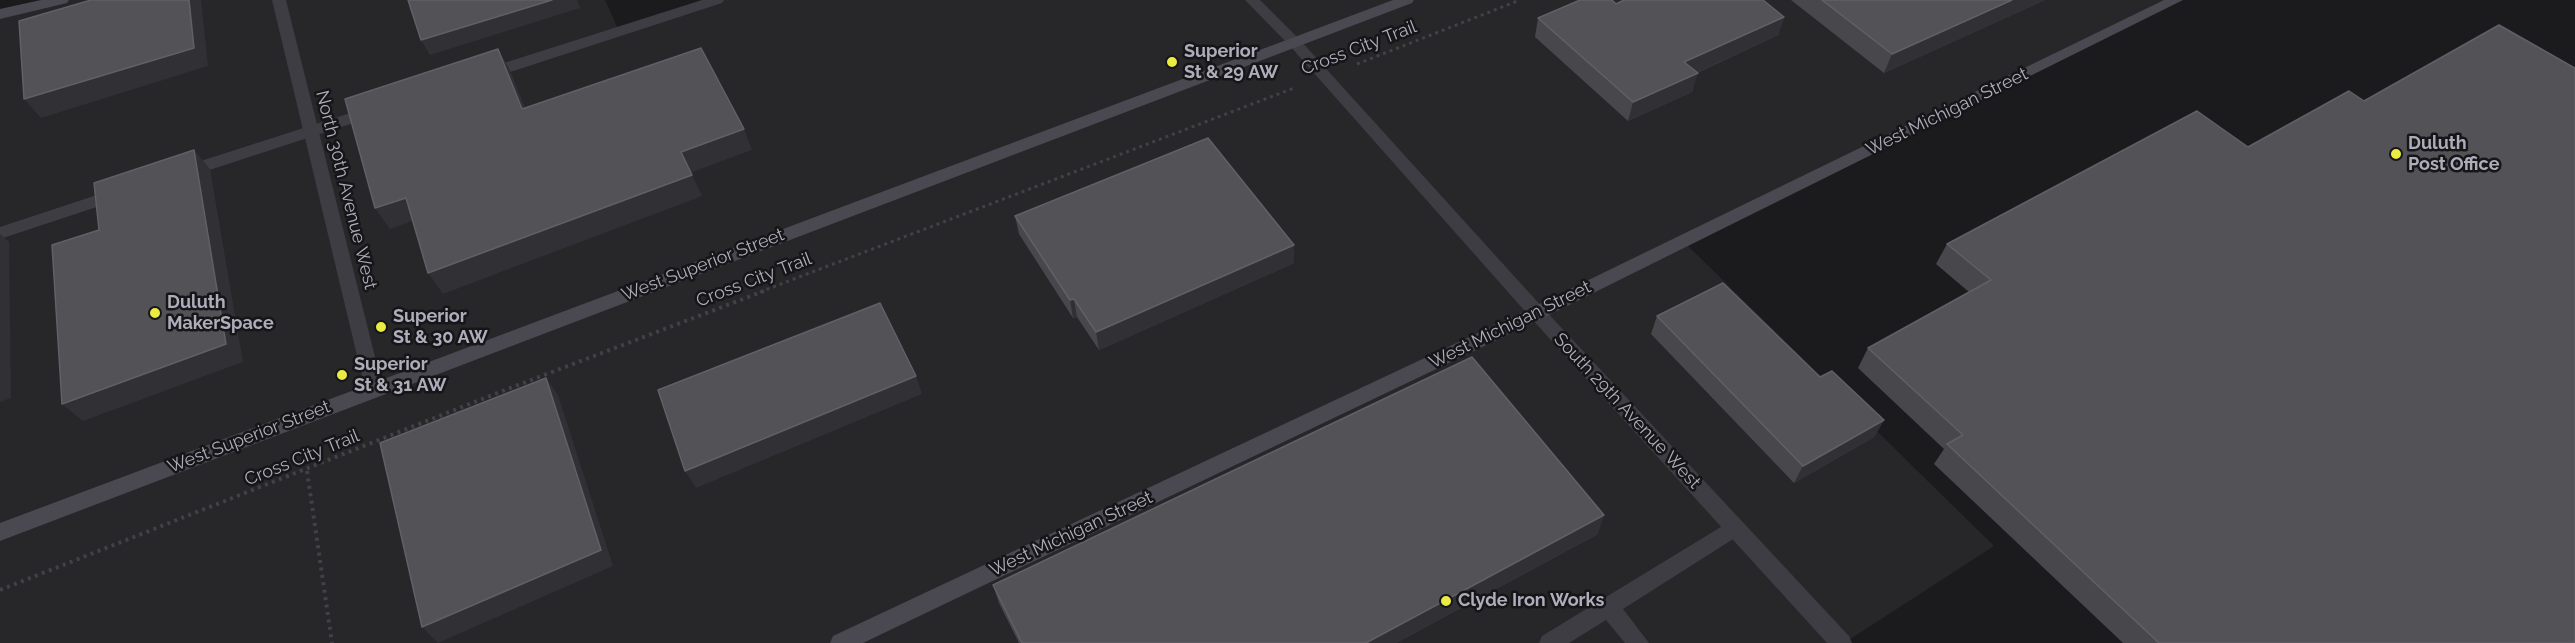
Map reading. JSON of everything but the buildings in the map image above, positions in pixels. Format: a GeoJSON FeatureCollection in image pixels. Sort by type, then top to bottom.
{"type":"FeatureCollection","features":[{"type":"Feature","properties":{"kind":"street"},"geometry":{"type":"LineString","coordinates":[[0,14],[62,0]]}},
{"type":"Feature","properties":{"kind":"street","name":"North 30th Avenue West"},"geometry":{"type":"LineString","coordinates":[[279,0],[374,389]]}},
{"type":"Feature","properties":{"kind":"street"},"geometry":{"type":"LineString","coordinates":[[471,79],[717,0]]}},
{"type":"Feature","properties":{"kind":"street","name":"South 29th Avenue West"},"geometry":{"type":"LineString","coordinates":[[1252,0],[1295,43],[1537,313],[1841,643]]}},
{"type":"Feature","properties":{"kind":"street","name":"West Superior Street"},"geometry":{"type":"LineString","coordinates":[[0,532],[1407,0]]}},
{"type":"Feature","properties":{"kind":"street","name":"West Michigan Street"},"geometry":{"type":"LineString","coordinates":[[841,643],[1537,313],[2176,0]]}},
{"type":"Feature","properties":{"kind":"street"},"geometry":{"type":"LineString","coordinates":[[168,178],[391,105]]}},
{"type":"Feature","properties":{"kind":"street"},"geometry":{"type":"LineString","coordinates":[[0,233],[134,189]]}},
{"type":"Feature","properties":{"kind":"street"},"geometry":{"type":"LineString","coordinates":[[1550,643],[1610,608],[1734,528]]}},
{"type":"Feature","properties":{"kind":"street"},"geometry":{"type":"LineString","coordinates":[[1610,608],[1638,643]]}},
{"type":"Feature","properties":{"kind":"path","name":"Cross City Trail"},"geometry":{"type":"LineString","coordinates":[[0,590],[307,471],[505,390],[1325,77],[1520,0]]}},
{"type":"Feature","properties":{"kind":"path"},"geometry":{"type":"LineString","coordinates":[[307,471],[332,643]]}},
{"type":"Feature","properties":{"kind":"shaded area"},"geometry":{"type":"Polygon","coordinates":[[[62,0],[605,0],[619,31],[717,0],[2177,0],[1684,242],[1994,546],[1844,643],[0,643],[0,14],[62,0]]]}},
{"type":"Feature","properties":{"kind":"place","name":"Superior St & 29 AW"},"geometry":{"type":"Point","coordinates":[1172,62]}},
{"type":"Feature","properties":{"kind":"place","name":"Duluth Post Office"},"geometry":{"type":"Point","coordinates":[2396,154]}},
{"type":"Feature","properties":{"kind":"place","name":"Duluth MakerSpace"},"geometry":{"type":"Point","coordinates":[155,313]}},
{"type":"Feature","properties":{"kind":"place","name":"Superior St & 30 AW"},"geometry":{"type":"Point","coordinates":[381,327]}},
{"type":"Feature","properties":{"kind":"place","name":"Superior St & 31 AW"},"geometry":{"type":"Point","coordinates":[342,375]}},
{"type":"Feature","properties":{"kind":"place","name":"Clyde Iron Works"},"geometry":{"type":"Point","coordinates":[1446,601]}}]}
